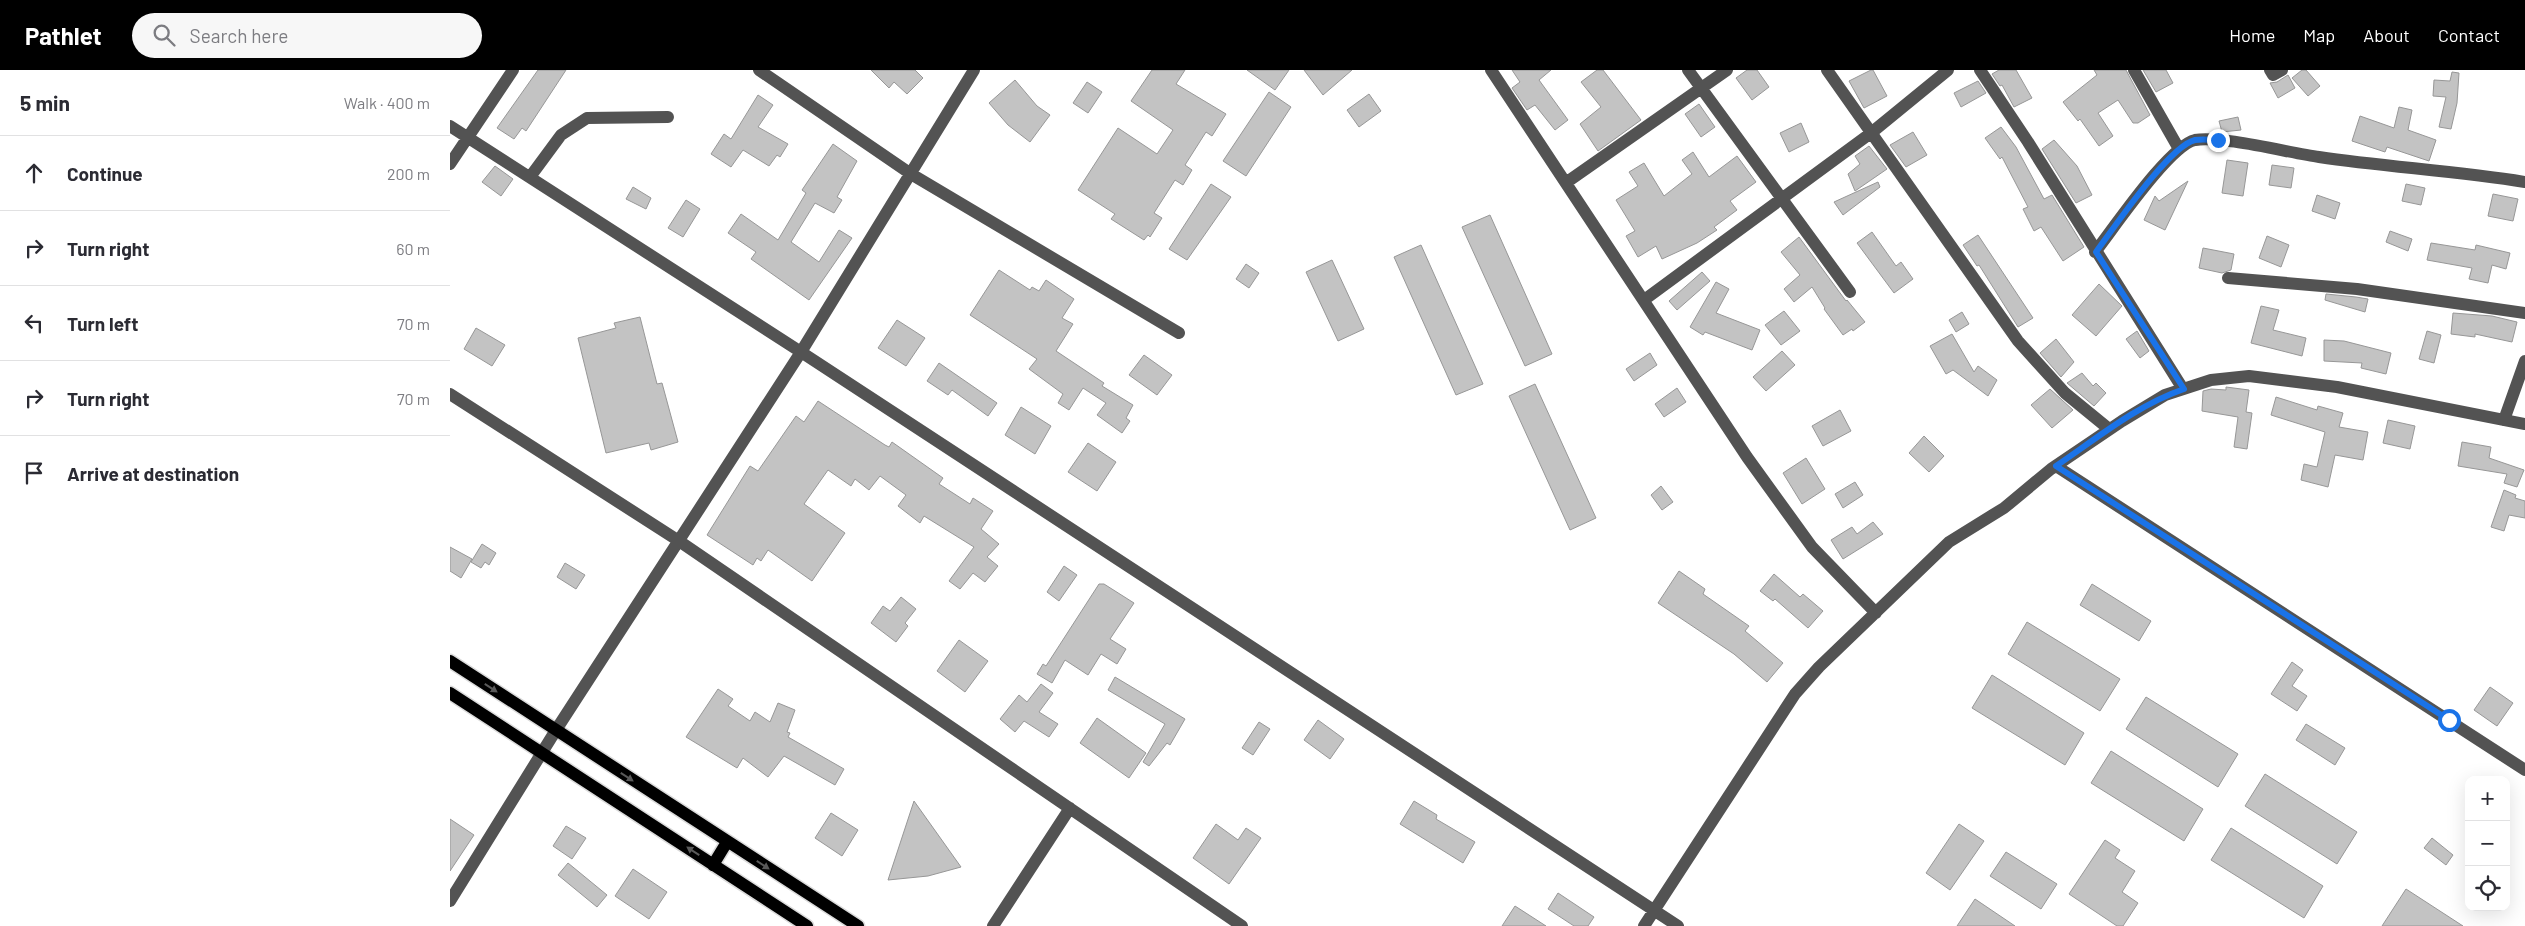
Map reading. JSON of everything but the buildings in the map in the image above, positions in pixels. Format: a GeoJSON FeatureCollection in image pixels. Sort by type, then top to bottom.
{"type":"FeatureCollection","features":[{"type":"Feature","properties":{"kind":"main road"},"geometry":{"type":"LineString","coordinates":[[450,661],[858,926]]}},
{"type":"Feature","properties":{"kind":"main road"},"geometry":{"type":"LineString","coordinates":[[450,693],[807,926]]}},
{"type":"Feature","properties":{"kind":"main road"},"geometry":{"type":"LineString","coordinates":[[713,864],[728,842]]}},
{"type":"Feature","properties":{"kind":"street"},"geometry":{"type":"LineString","coordinates":[[450,164],[513,70]]}},
{"type":"Feature","properties":{"kind":"street"},"geometry":{"type":"LineString","coordinates":[[759,70],[911,174],[1179,333]]}},
{"type":"Feature","properties":{"kind":"street"},"geometry":{"type":"LineString","coordinates":[[450,901],[556,730],[801,352],[974,70]]}},
{"type":"Feature","properties":{"kind":"street"},"geometry":{"type":"LineString","coordinates":[[1492,70],[1746,457],[1812,547],[1876,613]]}},
{"type":"Feature","properties":{"kind":"street"},"geometry":{"type":"LineString","coordinates":[[1688,70],[1850,292]]}},
{"type":"Feature","properties":{"kind":"street"},"geometry":{"type":"LineString","coordinates":[[1566,182],[1727,70]]}},
{"type":"Feature","properties":{"kind":"street"},"geometry":{"type":"LineString","coordinates":[[1827,70],[2018,341],[2065,393],[2110,429]]}},
{"type":"Feature","properties":{"kind":"street"},"geometry":{"type":"LineString","coordinates":[[1644,300],[1870,133],[1948,70]]}},
{"type":"Feature","properties":{"kind":"street"},"geometry":{"type":"LineString","coordinates":[[1980,70],[2028,142],[2184,389]]}},
{"type":"Feature","properties":{"kind":"street"},"geometry":{"type":"LineString","coordinates":[[2134,70],[2179,149]]}},
{"type":"Feature","properties":{"kind":"street"},"geometry":{"type":"LineString","coordinates":[[2270,70],[2273,75],[2282,70]]}},
{"type":"Feature","properties":{"kind":"street"},"geometry":{"type":"LineString","coordinates":[[530,177],[561,135],[588,118],[668,117]]}},
{"type":"Feature","properties":{"kind":"street"},"geometry":{"type":"LineString","coordinates":[[450,126],[801,352],[1678,926]]}},
{"type":"Feature","properties":{"kind":"street"},"geometry":{"type":"LineString","coordinates":[[2096,252],[2164,164],[2179,149],[2195,140],[2218,140],[2320,157],[2525,182]]}},
{"type":"Feature","properties":{"kind":"street"},"geometry":{"type":"LineString","coordinates":[[2228,278],[2357,289],[2525,313]]}},
{"type":"Feature","properties":{"kind":"street"},"geometry":{"type":"LineString","coordinates":[[2504,420],[2525,361]]}},
{"type":"Feature","properties":{"kind":"street"},"geometry":{"type":"LineString","coordinates":[[1644,926],[1795,694],[1949,542],[2004,508],[2056,466],[2110,429],[2165,396],[2211,380],[2249,376],[2336,386],[2525,424]]}},
{"type":"Feature","properties":{"kind":"street"},"geometry":{"type":"LineString","coordinates":[[450,394],[679,541],[1242,926]]}},
{"type":"Feature","properties":{"kind":"street"},"geometry":{"type":"LineString","coordinates":[[2056,466],[2525,770]]}},
{"type":"Feature","properties":{"kind":"street"},"geometry":{"type":"LineString","coordinates":[[993,926],[1070,808]]}},
{"type":"Feature","properties":{"kind":"route"},"geometry":{"type":"LineString","coordinates":[[2218,140],[2195,140],[2179,149],[2164,164],[2096,252],[2114,283],[2184,389],[2165,396],[2122,421],[2056,466],[2449,720]]}}]}
